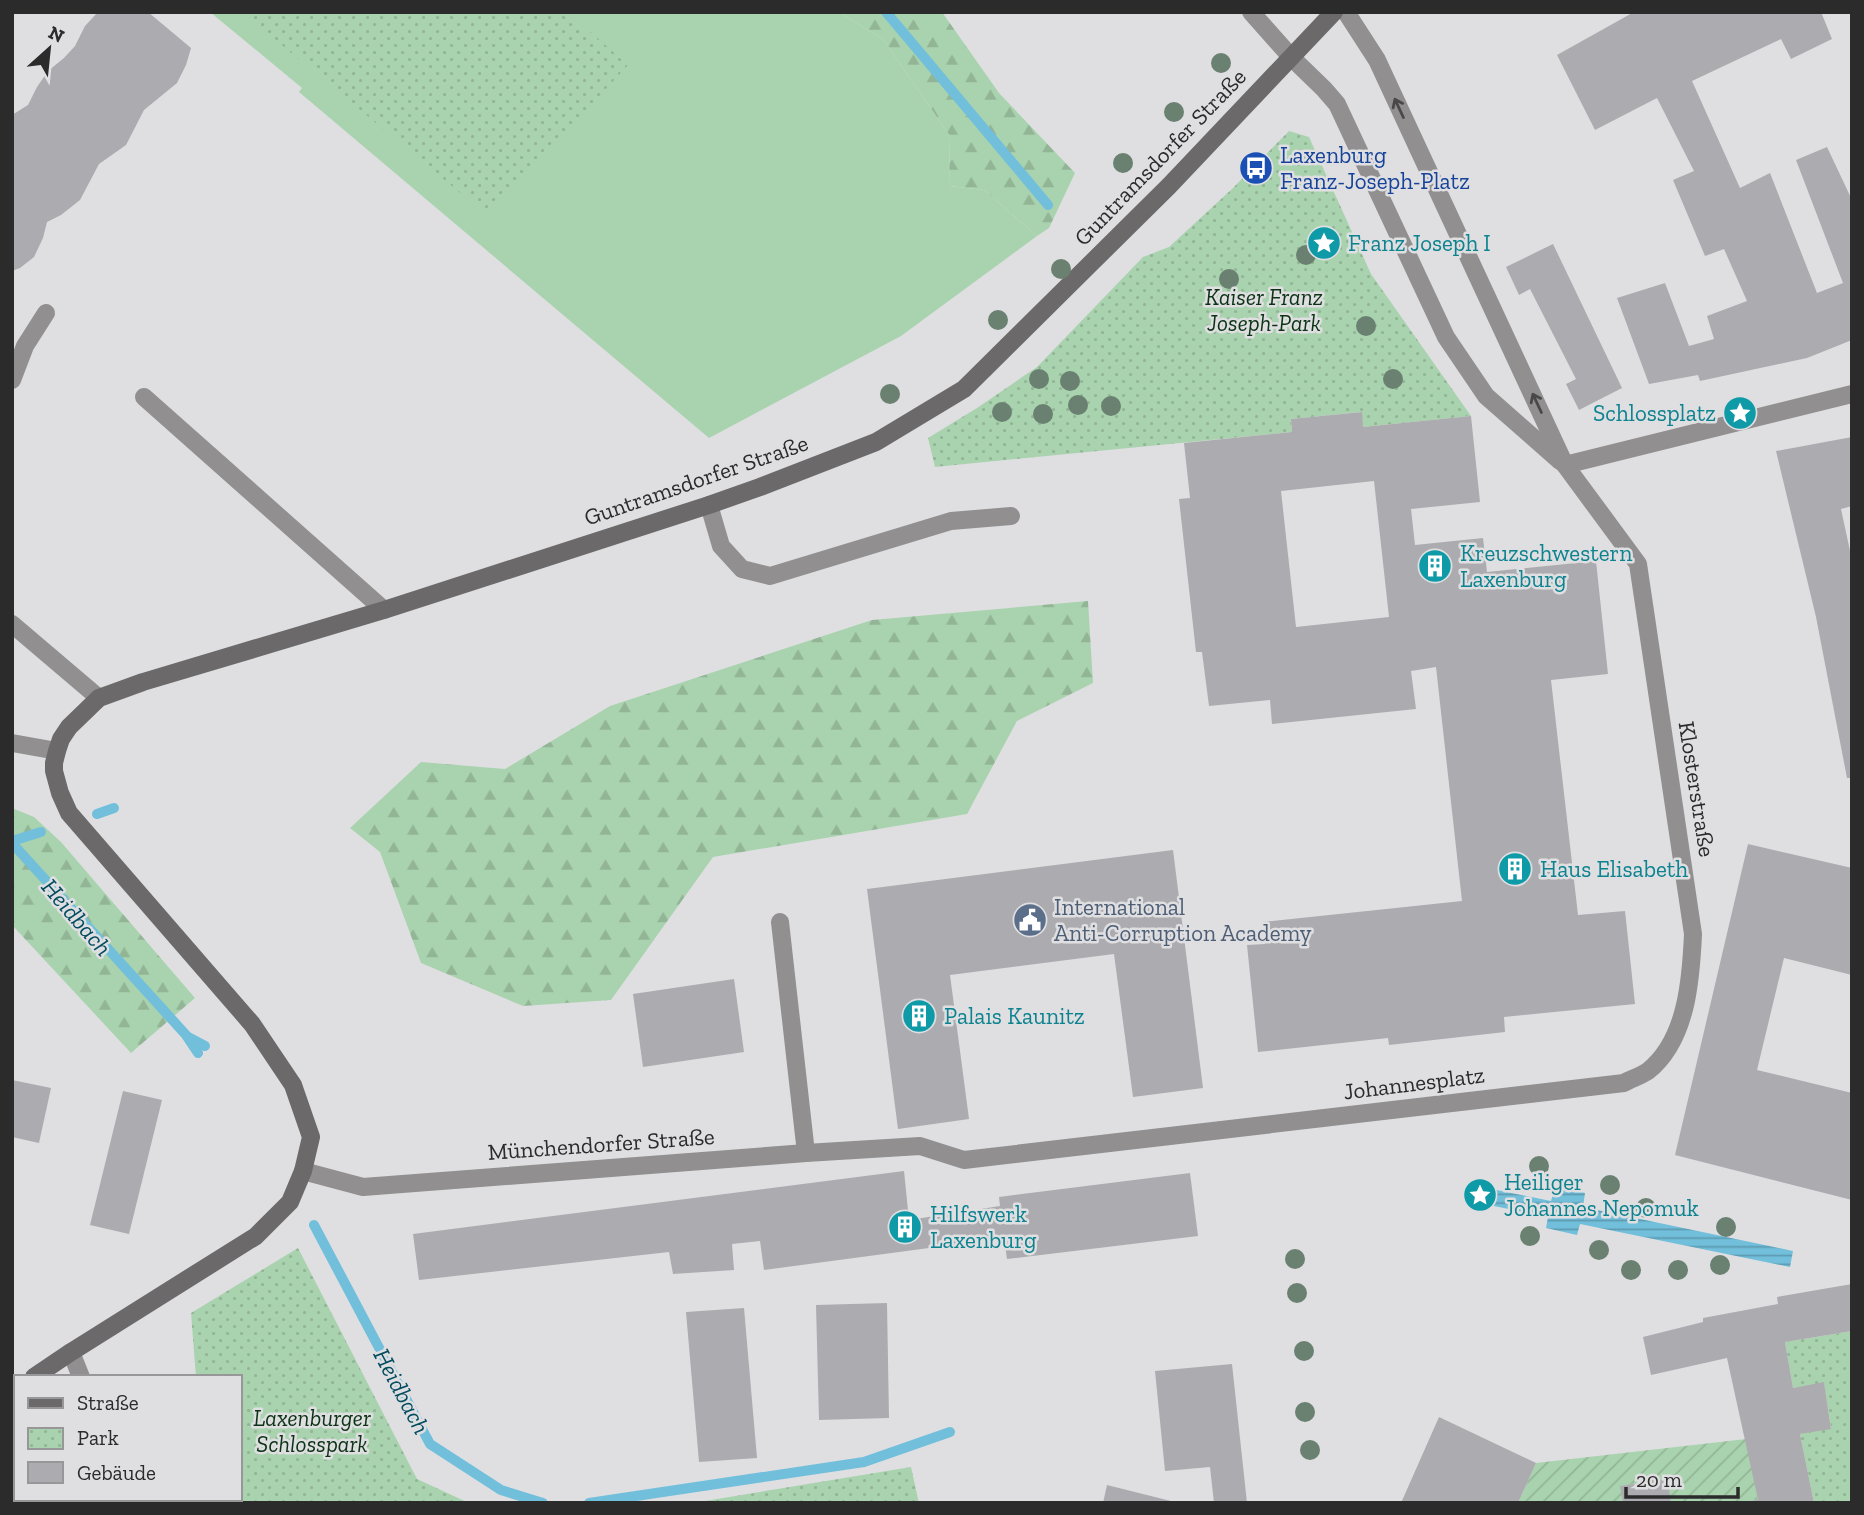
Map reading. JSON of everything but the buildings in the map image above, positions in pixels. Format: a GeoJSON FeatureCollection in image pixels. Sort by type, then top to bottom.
{"type":"FeatureCollection","features":[{"type":"Feature","properties":{"kind":"main road","name":"Guntramsdorfer Straße"},"geometry":{"type":"LineString","coordinates":[[57,751],[69,727],[99,698],[709,505],[876,442],[964,388],[1169,187],[1334,12]]}},
{"type":"Feature","properties":{"kind":"main road"},"geometry":{"type":"LineString","coordinates":[[37,1375],[256,1236],[290,1202],[303,1171],[311,1137],[293,1085],[252,1024],[69,813],[54,771],[57,751]]}},
{"type":"Feature","properties":{"kind":"street"},"geometry":{"type":"LineString","coordinates":[[1251,12],[1336,104],[1446,337],[1486,396],[1565,465]]}},
{"type":"Feature","properties":{"kind":"street"},"geometry":{"type":"LineString","coordinates":[[1346,12],[1377,60],[1565,465]]}},
{"type":"Feature","properties":{"kind":"street"},"geometry":{"type":"LineString","coordinates":[[12,380],[25,346],[46,313]]}},
{"type":"Feature","properties":{"kind":"street"},"geometry":{"type":"LineString","coordinates":[[1565,465],[1852,394]]}},
{"type":"Feature","properties":{"kind":"street"},"geometry":{"type":"LineString","coordinates":[[144,397],[384,610]]}},
{"type":"Feature","properties":{"kind":"street","name":"Klosterstraße"},"geometry":{"type":"LineString","coordinates":[[1565,465],[1638,564],[1693,934],[1691,980],[1683,1013],[1668,1049],[1648,1071],[1624,1083],[1590,1088]]}},
{"type":"Feature","properties":{"kind":"street"},"geometry":{"type":"LineString","coordinates":[[709,505],[721,546],[742,569],[770,576],[951,521],[1011,516]]}},
{"type":"Feature","properties":{"kind":"street"},"geometry":{"type":"LineString","coordinates":[[12,624],[99,698]]}},
{"type":"Feature","properties":{"kind":"street"},"geometry":{"type":"LineString","coordinates":[[12,744],[57,751]]}},
{"type":"Feature","properties":{"kind":"street"},"geometry":{"type":"LineString","coordinates":[[780,922],[806,1153]]}},
{"type":"Feature","properties":{"kind":"street","name":"Johannesplatz"},"geometry":{"type":"LineString","coordinates":[[1244,1127],[1590,1088]]}},
{"type":"Feature","properties":{"kind":"street","name":"Münchendorfer Straße"},"geometry":{"type":"LineString","coordinates":[[303,1171],[363,1187],[920,1146],[964,1160],[1244,1127]]}},
{"type":"Feature","properties":{"kind":"street"},"geometry":{"type":"LineString","coordinates":[[71,1352],[80,1375]]}},
{"type":"Feature","properties":{"kind":"green space"},"geometry":{"type":"Polygon","coordinates":[[[210,12],[838,12],[883,39],[950,136],[949,186],[984,190],[1037,236],[901,336],[709,438],[299,92],[302,88],[210,12]]]}},
{"type":"Feature","properties":{"kind":"green space"},"geometry":{"type":"Polygon","coordinates":[[[242,12],[568,12],[628,65],[488,216],[242,12]]]}},
{"type":"Feature","properties":{"kind":"green space"},"geometry":{"type":"Polygon","coordinates":[[[838,12],[942,12],[999,93],[1075,173],[1049,228],[1037,236],[984,190],[949,186],[950,136],[883,39],[838,12]]]}},
{"type":"Feature","properties":{"kind":"green space","name":"Kaiser Franz Joseph-Park"},"geometry":{"type":"Polygon","coordinates":[[[1289,131],[1309,137],[1371,274],[1471,416],[1363,427],[1361,412],[1291,419],[1292,432],[935,467],[928,438],[1037,367],[1143,257],[1169,247],[1289,131]]]}},
{"type":"Feature","properties":{"kind":"green space"},"geometry":{"type":"Polygon","coordinates":[[[1088,601],[1093,683],[1017,721],[967,814],[713,857],[611,1000],[523,1006],[421,963],[380,852],[350,828],[421,762],[505,769],[610,706],[872,620],[1088,601]]]}},
{"type":"Feature","properties":{"kind":"green space"},"geometry":{"type":"Polygon","coordinates":[[[12,808],[34,817],[61,842],[195,998],[131,1053],[12,925],[12,808]]]}},
{"type":"Feature","properties":{"kind":"green space","name":"Laxenburger Schlosspark"},"geometry":{"type":"Polygon","coordinates":[[[298,1248],[417,1479],[469,1503],[31,1503],[242,1501],[242,1375],[196,1375],[191,1313],[298,1248]]]}},
{"type":"Feature","properties":{"kind":"green space"},"geometry":{"type":"Polygon","coordinates":[[[1852,1331],[1852,1503],[1814,1503],[1800,1434],[1831,1428],[1824,1383],[1793,1388],[1785,1342],[1852,1331]]]}},
{"type":"Feature","properties":{"kind":"green space"},"geometry":{"type":"Polygon","coordinates":[[[1746,1439],[1758,1500],[1671,1503],[1668,1479],[1621,1486],[1623,1503],[1518,1503],[1536,1463],[1746,1439]]]}},
{"type":"Feature","properties":{"kind":"green space"},"geometry":{"type":"Polygon","coordinates":[[[911,1467],[919,1503],[693,1503],[911,1467]]]}},
{"type":"Feature","properties":{"kind":"water"},"geometry":{"type":"Polygon","coordinates":[[[1482,1187],[1551,1201],[1555,1187],[1585,1193],[1583,1207],[1793,1251],[1790,1267],[1580,1224],[1577,1235],[1546,1228],[1548,1217],[1479,1203],[1482,1187]]]}},
{"type":"Feature","properties":{"kind":"waterway"},"geometry":{"type":"LineString","coordinates":[[886,12],[1048,205]]}},
{"type":"Feature","properties":{"kind":"waterway"},"geometry":{"type":"LineString","coordinates":[[97,814],[114,808]]}},
{"type":"Feature","properties":{"kind":"waterway"},"geometry":{"type":"LineString","coordinates":[[12,841],[41,832]]}},
{"type":"Feature","properties":{"kind":"waterway","name":"Heidbach"},"geometry":{"type":"LineString","coordinates":[[12,843],[186,1035],[198,1053]]}},
{"type":"Feature","properties":{"kind":"waterway"},"geometry":{"type":"LineString","coordinates":[[188,1037],[205,1046]]}},
{"type":"Feature","properties":{"kind":"waterway","name":"Heidbach"},"geometry":{"type":"LineString","coordinates":[[314,1225],[430,1444],[501,1490],[543,1503]]}},
{"type":"Feature","properties":{"kind":"waterway","name":"Heidbach"},"geometry":{"type":"LineString","coordinates":[[589,1503],[864,1462],[950,1432]]}},
{"type":"Feature","properties":{"kind":"place","name":"Laxenburg Franz-Joseph-Platz"},"geometry":{"type":"Point","coordinates":[1256,168]}},
{"type":"Feature","properties":{"kind":"place","name":"Franz Joseph I"},"geometry":{"type":"Point","coordinates":[1324,243]}},
{"type":"Feature","properties":{"kind":"place","name":"Schlossplatz"},"geometry":{"type":"Point","coordinates":[1740,413]}},
{"type":"Feature","properties":{"kind":"place","name":"Kreuzschwestern Laxenburg"},"geometry":{"type":"Point","coordinates":[1435,566]}},
{"type":"Feature","properties":{"kind":"place","name":"Haus Elisabeth"},"geometry":{"type":"Point","coordinates":[1515,869]}},
{"type":"Feature","properties":{"kind":"place","name":"International Anti-Corruption Academy"},"geometry":{"type":"Point","coordinates":[1030,920]}},
{"type":"Feature","properties":{"kind":"place","name":"Palais Kaunitz"},"geometry":{"type":"Point","coordinates":[919,1016]}},
{"type":"Feature","properties":{"kind":"place","name":"Heiliger Johannes Nepomuk"},"geometry":{"type":"Point","coordinates":[1480,1195]}},
{"type":"Feature","properties":{"kind":"place","name":"Hilfswerk Laxenburg"},"geometry":{"type":"Point","coordinates":[905,1227]}}]}
